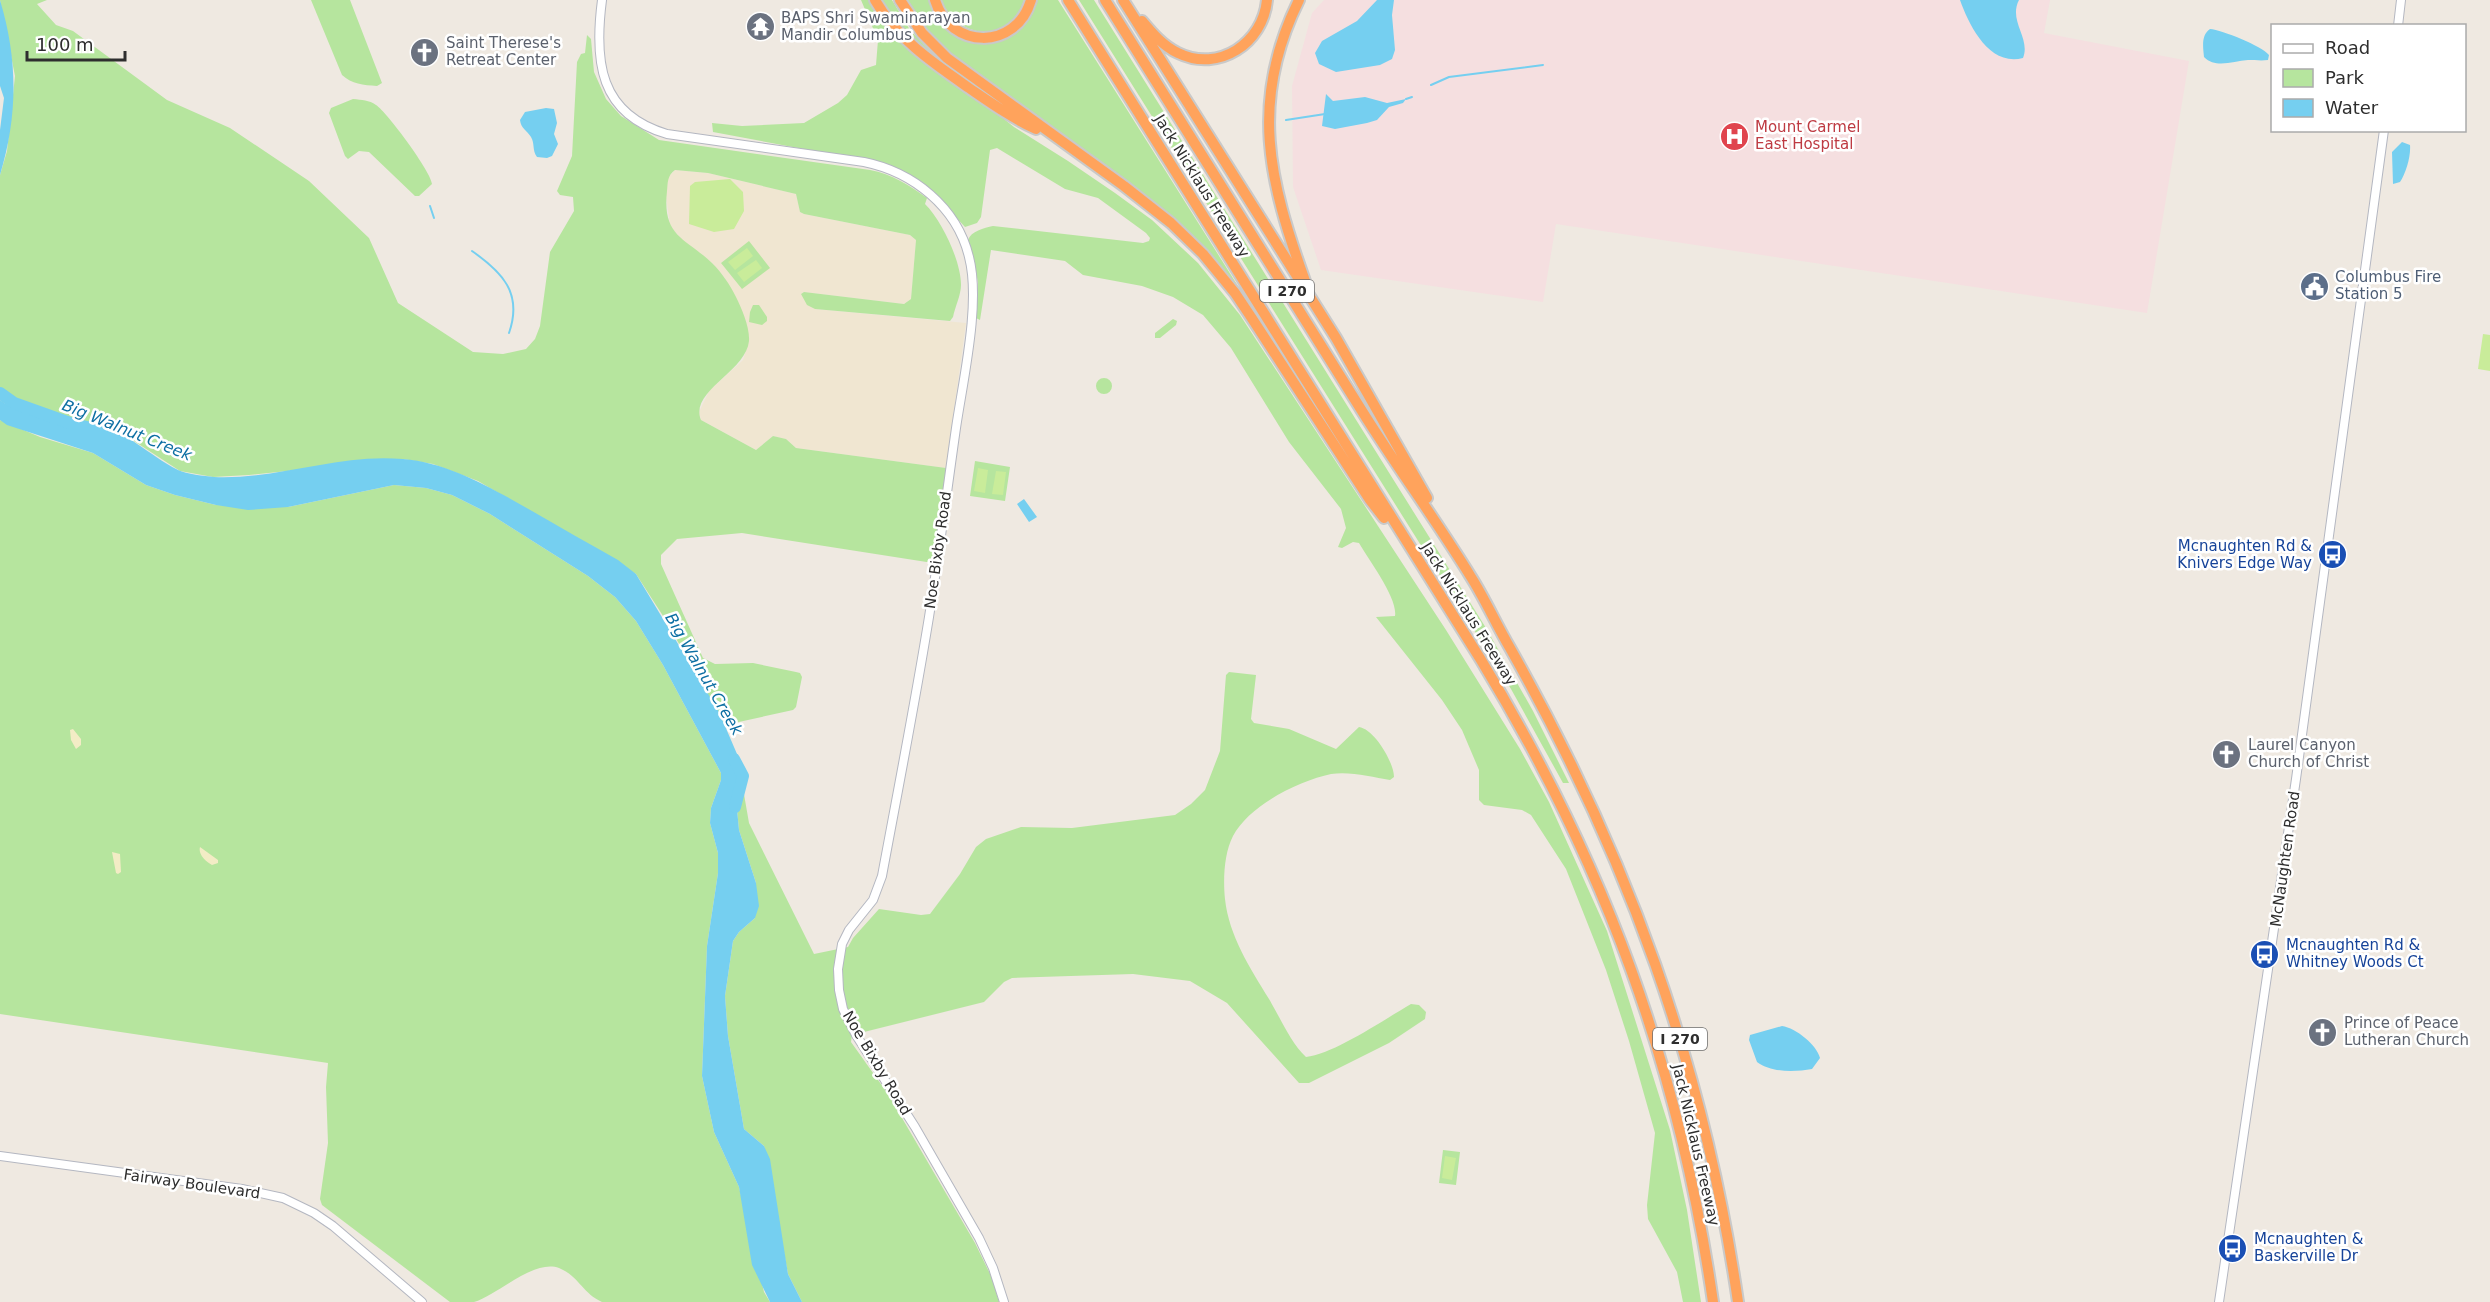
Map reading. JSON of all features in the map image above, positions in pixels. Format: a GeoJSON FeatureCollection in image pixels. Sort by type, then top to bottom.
{"type":"FeatureCollection","features":[{"type":"Feature","properties":{"kind":"highway"},"geometry":{"type":"LineString","coordinates":[[875,0],[898,33],[915,49],[1014,119],[1062,142]]}},
{"type":"Feature","properties":{"kind":"highway"},"geometry":{"type":"LineString","coordinates":[[900,0],[922,33],[947,58],[1159,212],[1203,254],[1235,293],[1370,500],[1413,553]]}},
{"type":"Feature","properties":{"kind":"highway"},"geometry":{"type":"LineString","coordinates":[[935,0],[939,13],[956,30],[975,38],[986,39],[997,37],[1018,24],[1031,0]]}},
{"type":"Feature","properties":{"kind":"highway","name":"Jack Nicklaus Freeway"},"geometry":{"type":"LineString","coordinates":[[1068,0],[1520,724],[1557,794],[1606,902],[1633,974],[1669,1087],[1694,1194],[1713,1302]]}},
{"type":"Feature","properties":{"kind":"highway","name":"Jack Nicklaus Freeway"},"geometry":{"type":"LineString","coordinates":[[1105,0],[1379,437],[1473,579],[1569,757],[1606,838],[1645,934],[1677,1027],[1706,1128],[1719,1190],[1737,1302]]}},
{"type":"Feature","properties":{"kind":"highway"},"geometry":{"type":"LineString","coordinates":[[1124,0],[1311,298],[1361,381],[1473,579]]}},
{"type":"Feature","properties":{"kind":"highway"},"geometry":{"type":"LineString","coordinates":[[1124,0],[1159,40],[1177,52],[1201,59],[1228,55],[1247,43],[1261,25],[1267,0]]}},
{"type":"Feature","properties":{"kind":"highway"},"geometry":{"type":"LineString","coordinates":[[1299,0],[1275,67],[1269,103],[1269,145],[1279,205],[1311,298]]}},
{"type":"Feature","properties":{"kind":"street","name":"Noe Bixby Road"},"geometry":{"type":"LineString","coordinates":[[602,0],[598,43],[603,76],[616,103],[640,124],[666,135],[864,162],[896,172],[917,184],[941,205],[958,230],[969,257],[973,280],[973,306],[928,619],[884,866],[873,900],[849,930],[842,944],[838,982],[840,999],[849,1023],[915,1127],[979,1238],[993,1268],[1004,1302]]}},
{"type":"Feature","properties":{"kind":"street"},"geometry":{"type":"LineString","coordinates":[[2398,24],[2401,0]]}},
{"type":"Feature","properties":{"kind":"street","name":"McNaughten Road"},"geometry":{"type":"LineString","coordinates":[[2219,1302],[2296,779],[2384,132]]}},
{"type":"Feature","properties":{"kind":"street","name":"Fairway Boulevard"},"geometry":{"type":"LineString","coordinates":[[0,1156],[242,1189],[283,1198],[327,1222],[422,1302]]}},
{"type":"Feature","properties":{"kind":"shaded area","name":"Mount Carmel East Hospital"},"geometry":{"type":"Polygon","coordinates":[[[1324,0],[2050,0],[2044,33],[2189,61],[2147,313],[1556,224],[1543,302],[1321,270],[1293,187],[1292,86],[1312,13],[1324,0]]]}},
{"type":"Feature","properties":{"kind":"shaded area"},"geometry":{"type":"Polygon","coordinates":[[[675,170],[708,173],[796,194],[800,212],[804,214],[910,235],[916,240],[911,299],[904,304],[804,292],[801,294],[815,309],[966,323],[946,468],[796,448],[786,439],[773,436],[756,450],[701,420],[699,412],[709,391],[743,360],[749,340],[736,298],[724,277],[712,263],[682,240],[670,226],[666,195],[668,177],[675,170]]]}},
{"type":"Feature","properties":{"kind":"green space"},"geometry":{"type":"Polygon","coordinates":[[[0,0],[47,0],[37,4],[56,25],[73,31],[167,100],[230,128],[309,181],[369,238],[398,303],[473,352],[503,354],[526,349],[535,339],[540,326],[550,252],[574,211],[573,197],[560,195],[557,191],[572,156],[577,62],[581,54],[585,53],[587,35],[591,39],[594,72],[606,99],[621,116],[659,140],[870,170],[886,174],[907,184],[927,198],[925,204],[944,231],[958,265],[961,289],[950,321],[815,309],[807,305],[801,294],[804,292],[904,304],[911,299],[916,240],[910,235],[804,214],[800,212],[796,194],[708,173],[675,170],[668,179],[666,206],[672,227],[712,263],[734,293],[748,330],[749,341],[746,352],[703,400],[699,410],[701,420],[756,450],[773,436],[786,439],[796,448],[946,468],[933,563],[742,533],[677,539],[661,555],[661,564],[703,658],[715,664],[753,663],[800,673],[802,677],[796,707],[793,710],[725,725],[665,619],[636,574],[478,481],[433,464],[403,459],[213,477],[180,471],[117,430],[23,411],[2,402],[0,400],[0,175],[7,151],[15,76],[0,0]]]}},
{"type":"Feature","properties":{"kind":"green space"},"geometry":{"type":"Polygon","coordinates":[[[311,0],[350,0],[382,83],[377,86],[362,84],[342,75],[311,0]]]}},
{"type":"Feature","properties":{"kind":"green space"},"geometry":{"type":"Polygon","coordinates":[[[861,0],[870,0],[884,24],[910,50],[1014,127],[1068,161],[1152,220],[1198,263],[1240,315],[1446,630],[1520,749],[1549,802],[1607,931],[1670,1130],[1687,1210],[1701,1302],[1683,1302],[1677,1272],[1648,1219],[1647,1205],[1655,1133],[1606,970],[1566,869],[1531,815],[1522,810],[1484,805],[1479,800],[1479,770],[1462,730],[1442,700],[1376,617],[1395,616],[1392,599],[1382,579],[1359,543],[1353,542],[1342,548],[1338,547],[1346,528],[1341,509],[1289,442],[1231,348],[1203,315],[1173,297],[1142,286],[1083,275],[1065,261],[991,250],[980,320],[976,318],[978,283],[968,240],[978,230],[993,226],[1143,243],[1149,241],[1150,238],[1146,233],[1098,198],[1065,189],[997,148],[990,150],[981,217],[977,223],[965,227],[926,185],[889,165],[713,132],[712,123],[742,126],[804,123],[847,95],[861,70],[876,65],[878,40],[861,0]]]}},
{"type":"Feature","properties":{"kind":"green space"},"geometry":{"type":"Polygon","coordinates":[[[879,0],[892,0],[910,30],[937,58],[935,60],[910,39],[879,0]]]}},
{"type":"Feature","properties":{"kind":"green space"},"geometry":{"type":"Polygon","coordinates":[[[905,0],[930,0],[943,24],[997,39],[1034,0],[1058,0],[1243,294],[1168,214],[955,59],[930,36],[905,0]]]}},
{"type":"Feature","properties":{"kind":"green space"},"geometry":{"type":"Polygon","coordinates":[[[941,0],[1024,0],[1017,15],[1008,25],[984,32],[959,23],[941,0]]]}},
{"type":"Feature","properties":{"kind":"green space"},"geometry":{"type":"Polygon","coordinates":[[[1079,0],[1094,0],[1486,628],[1533,711],[1569,783],[1563,783],[1511,689],[1079,0]]]}},
{"type":"Feature","properties":{"kind":"green space"},"geometry":{"type":"Polygon","coordinates":[[[353,99],[368,101],[382,110],[417,156],[432,184],[419,196],[415,196],[369,152],[359,151],[348,159],[345,156],[329,113],[331,108],[353,99]]]}},
{"type":"Feature","properties":{"kind":"green space"},"geometry":{"type":"Polygon","coordinates":[[[730,179],[743,192],[744,211],[734,229],[714,232],[689,224],[690,186],[695,182],[730,179]]]}},
{"type":"Feature","properties":{"kind":"green space"},"geometry":{"type":"Polygon","coordinates":[[[749,241],[770,268],[742,289],[721,263],[749,241]]]}},
{"type":"Feature","properties":{"kind":"green space"},"geometry":{"type":"Polygon","coordinates":[[[747,248],[753,256],[735,270],[728,262],[747,248]]]}},
{"type":"Feature","properties":{"kind":"green space"},"geometry":{"type":"Polygon","coordinates":[[[756,260],[762,268],[744,282],[737,273],[756,260]]]}},
{"type":"Feature","properties":{"kind":"green space"},"geometry":{"type":"Polygon","coordinates":[[[753,305],[759,305],[767,317],[767,321],[762,325],[749,322],[753,305]]]}},
{"type":"Feature","properties":{"kind":"green space"},"geometry":{"type":"Polygon","coordinates":[[[1173,319],[1177,321],[1176,325],[1160,338],[1155,338],[1155,333],[1173,319]]]}},
{"type":"Feature","properties":{"kind":"green space"},"geometry":{"type":"Polygon","coordinates":[[[2483,334],[2490,335],[2490,371],[2478,369],[2483,334]]]}},
{"type":"Feature","properties":{"kind":"green space"},"geometry":{"type":"Polygon","coordinates":[[[1104,378],[1112,386],[1104,394],[1096,386],[1104,378]]]}},
{"type":"Feature","properties":{"kind":"green space"},"geometry":{"type":"Polygon","coordinates":[[[0,420],[40,437],[93,453],[146,485],[216,505],[288,507],[394,485],[426,488],[452,495],[490,514],[588,576],[615,597],[636,621],[663,665],[721,773],[721,780],[711,808],[710,823],[718,853],[718,873],[707,946],[702,1076],[714,1132],[739,1187],[764,1292],[770,1302],[602,1302],[566,1271],[549,1267],[527,1273],[474,1302],[450,1302],[322,1205],[320,1199],[328,1143],[326,1087],[328,1063],[0,1014],[0,420]]]}},
{"type":"Feature","properties":{"kind":"green space"},"geometry":{"type":"Polygon","coordinates":[[[975,461],[1010,467],[1005,501],[970,496],[975,461]]]}},
{"type":"Feature","properties":{"kind":"green space"},"geometry":{"type":"Polygon","coordinates":[[[978,468],[988,470],[985,493],[974,491],[978,468]]]}},
{"type":"Feature","properties":{"kind":"green space"},"geometry":{"type":"Polygon","coordinates":[[[996,471],[1006,472],[1003,495],[992,494],[996,471]]]}},
{"type":"Feature","properties":{"kind":"green space"},"geometry":{"type":"Polygon","coordinates":[[[1229,672],[1256,675],[1251,719],[1254,723],[1289,729],[1336,749],[1359,727],[1365,729],[1382,747],[1391,763],[1394,777],[1390,780],[1338,773],[1318,777],[1276,796],[1240,825],[1228,850],[1224,892],[1231,926],[1248,963],[1290,1037],[1306,1057],[1331,1050],[1345,1043],[1411,1004],[1419,1005],[1426,1012],[1425,1019],[1389,1043],[1309,1083],[1299,1083],[1227,1003],[1190,981],[1133,974],[1012,978],[1004,982],[984,1002],[852,1035],[851,1042],[888,1094],[975,1243],[992,1278],[999,1302],[802,1302],[788,1274],[764,1146],[744,1129],[728,1036],[725,996],[733,941],[739,932],[755,918],[756,883],[739,830],[737,809],[741,777],[749,823],[814,954],[848,947],[853,938],[879,909],[921,915],[930,914],[960,874],[976,847],[986,839],[1021,827],[1072,828],[1175,815],[1191,804],[1205,790],[1220,751],[1226,675],[1229,672]]]}},
{"type":"Feature","properties":{"kind":"green space"},"geometry":{"type":"Polygon","coordinates":[[[1443,1150],[1460,1152],[1456,1185],[1439,1183],[1443,1150]]]}},
{"type":"Feature","properties":{"kind":"green space"},"geometry":{"type":"Polygon","coordinates":[[[1445,1156],[1456,1158],[1452,1180],[1442,1178],[1445,1156]]]}},
{"type":"Feature","properties":{"kind":"sand"},"geometry":{"type":"Polygon","coordinates":[[[73,729],[81,739],[81,745],[76,749],[71,740],[70,730],[73,729]]]}},
{"type":"Feature","properties":{"kind":"sand"},"geometry":{"type":"Polygon","coordinates":[[[200,847],[218,860],[218,863],[212,865],[207,861],[201,855],[200,847]]]}},
{"type":"Feature","properties":{"kind":"sand"},"geometry":{"type":"Polygon","coordinates":[[[112,852],[120,854],[121,872],[118,874],[116,873],[112,852]]]}},
{"type":"Feature","properties":{"kind":"water"},"geometry":{"type":"Polygon","coordinates":[[[0,0],[10,44],[14,88],[10,131],[0,175],[0,130],[4,98],[0,86],[0,0]]]}},
{"type":"Feature","properties":{"kind":"water"},"geometry":{"type":"Polygon","coordinates":[[[1377,0],[1394,0],[1392,15],[1395,50],[1392,59],[1380,65],[1336,72],[1319,64],[1315,53],[1322,41],[1357,21],[1377,0]]]}},
{"type":"Feature","properties":{"kind":"water"},"geometry":{"type":"Polygon","coordinates":[[[1960,0],[2019,0],[2016,15],[2024,43],[2023,58],[2011,59],[1990,50],[1975,32],[1960,0]]]}},
{"type":"Feature","properties":{"kind":"water"},"geometry":{"type":"Polygon","coordinates":[[[2210,29],[2232,35],[2259,47],[2269,55],[2268,60],[2225,63],[2209,61],[2204,57],[2203,45],[2205,34],[2210,29]]]}},
{"type":"Feature","properties":{"kind":"water"},"geometry":{"type":"Polygon","coordinates":[[[1326,94],[1333,101],[1365,97],[1387,103],[1406,99],[1403,103],[1389,107],[1377,120],[1335,129],[1322,126],[1326,94]]]}},
{"type":"Feature","properties":{"kind":"water"},"geometry":{"type":"Polygon","coordinates":[[[546,108],[554,109],[557,123],[554,134],[558,144],[552,156],[547,158],[537,157],[532,140],[520,120],[525,112],[546,108]]]}},
{"type":"Feature","properties":{"kind":"water"},"geometry":{"type":"Polygon","coordinates":[[[2402,142],[2410,145],[2409,159],[2400,182],[2393,184],[2392,152],[2402,142]]]}},
{"type":"Feature","properties":{"kind":"water"},"geometry":{"type":"Polygon","coordinates":[[[0,400],[21,411],[33,414],[92,422],[104,426],[186,473],[214,477],[238,477],[355,460],[379,458],[420,461],[454,471],[501,494],[618,560],[636,574],[719,712],[740,761],[741,777],[737,809],[739,830],[756,883],[759,906],[755,918],[739,932],[733,941],[725,996],[728,1036],[744,1129],[764,1146],[770,1159],[788,1274],[802,1302],[770,1302],[752,1265],[739,1187],[714,1132],[702,1076],[707,946],[718,873],[718,853],[710,823],[711,808],[721,780],[721,773],[663,665],[636,621],[615,597],[588,576],[490,514],[452,495],[426,488],[394,485],[288,507],[248,510],[216,505],[146,485],[93,453],[7,425],[0,420],[0,400]]]}},
{"type":"Feature","properties":{"kind":"water"},"geometry":{"type":"Polygon","coordinates":[[[1024,499],[1037,517],[1029,522],[1017,504],[1024,499]]]}},
{"type":"Feature","properties":{"kind":"water"},"geometry":{"type":"Polygon","coordinates":[[[1782,1026],[1799,1034],[1815,1048],[1820,1058],[1812,1069],[1777,1070],[1757,1062],[1749,1040],[1750,1035],[1782,1026]]]}},
{"type":"Feature","properties":{"kind":"waterway"},"geometry":{"type":"LineString","coordinates":[[1431,85],[1449,77],[1543,65]]}},
{"type":"Feature","properties":{"kind":"waterway"},"geometry":{"type":"LineString","coordinates":[[1406,99],[1412,97]]}},
{"type":"Feature","properties":{"kind":"waterway"},"geometry":{"type":"LineString","coordinates":[[1286,120],[1325,114]]}},
{"type":"Feature","properties":{"kind":"waterway"},"geometry":{"type":"LineString","coordinates":[[430,206],[434,218]]}},
{"type":"Feature","properties":{"kind":"waterway"},"geometry":{"type":"LineString","coordinates":[[472,251],[492,267],[507,285],[513,306],[513,319],[509,333]]}},
{"type":"Feature","properties":{"kind":"waterway","name":"Big Walnut Creek"},"geometry":{"type":"LineString","coordinates":[[0,393],[14,403],[70,423]]}},
{"type":"Feature","properties":{"kind":"waterway","name":"Big Walnut Creek"},"geometry":{"type":"LineString","coordinates":[[734,759],[743,776],[735,807]]}},
{"type":"Feature","properties":{"kind":"place","name":"BAPS Shri Swaminarayan Mandir Columbus"},"geometry":{"type":"Point","coordinates":[760,27]}},
{"type":"Feature","properties":{"kind":"place","name":"Saint Therese's Retreat Center"},"geometry":{"type":"Point","coordinates":[425,52]}},
{"type":"Feature","properties":{"kind":"place","name":"Mount Carmel East Hospital"},"geometry":{"type":"Point","coordinates":[1734,136]}},
{"type":"Feature","properties":{"kind":"place","name":"Columbus Fire Station 5"},"geometry":{"type":"Point","coordinates":[2314,286]}},
{"type":"Feature","properties":{"kind":"place","name":"Mcnaughten Rd & Knivers Edge Way"},"geometry":{"type":"Point","coordinates":[2333,555]}},
{"type":"Feature","properties":{"kind":"place","name":"Laurel Canyon Church of Christ"},"geometry":{"type":"Point","coordinates":[2227,754]}},
{"type":"Feature","properties":{"kind":"place","name":"Mcnaughten Rd & Whitney Woods Ct"},"geometry":{"type":"Point","coordinates":[2265,954]}},
{"type":"Feature","properties":{"kind":"place","name":"Prince of Peace Lutheran Church"},"geometry":{"type":"Point","coordinates":[2323,1032]}},
{"type":"Feature","properties":{"kind":"place","name":"Mcnaughten & Baskerville Dr"},"geometry":{"type":"Point","coordinates":[2233,1248]}}]}
